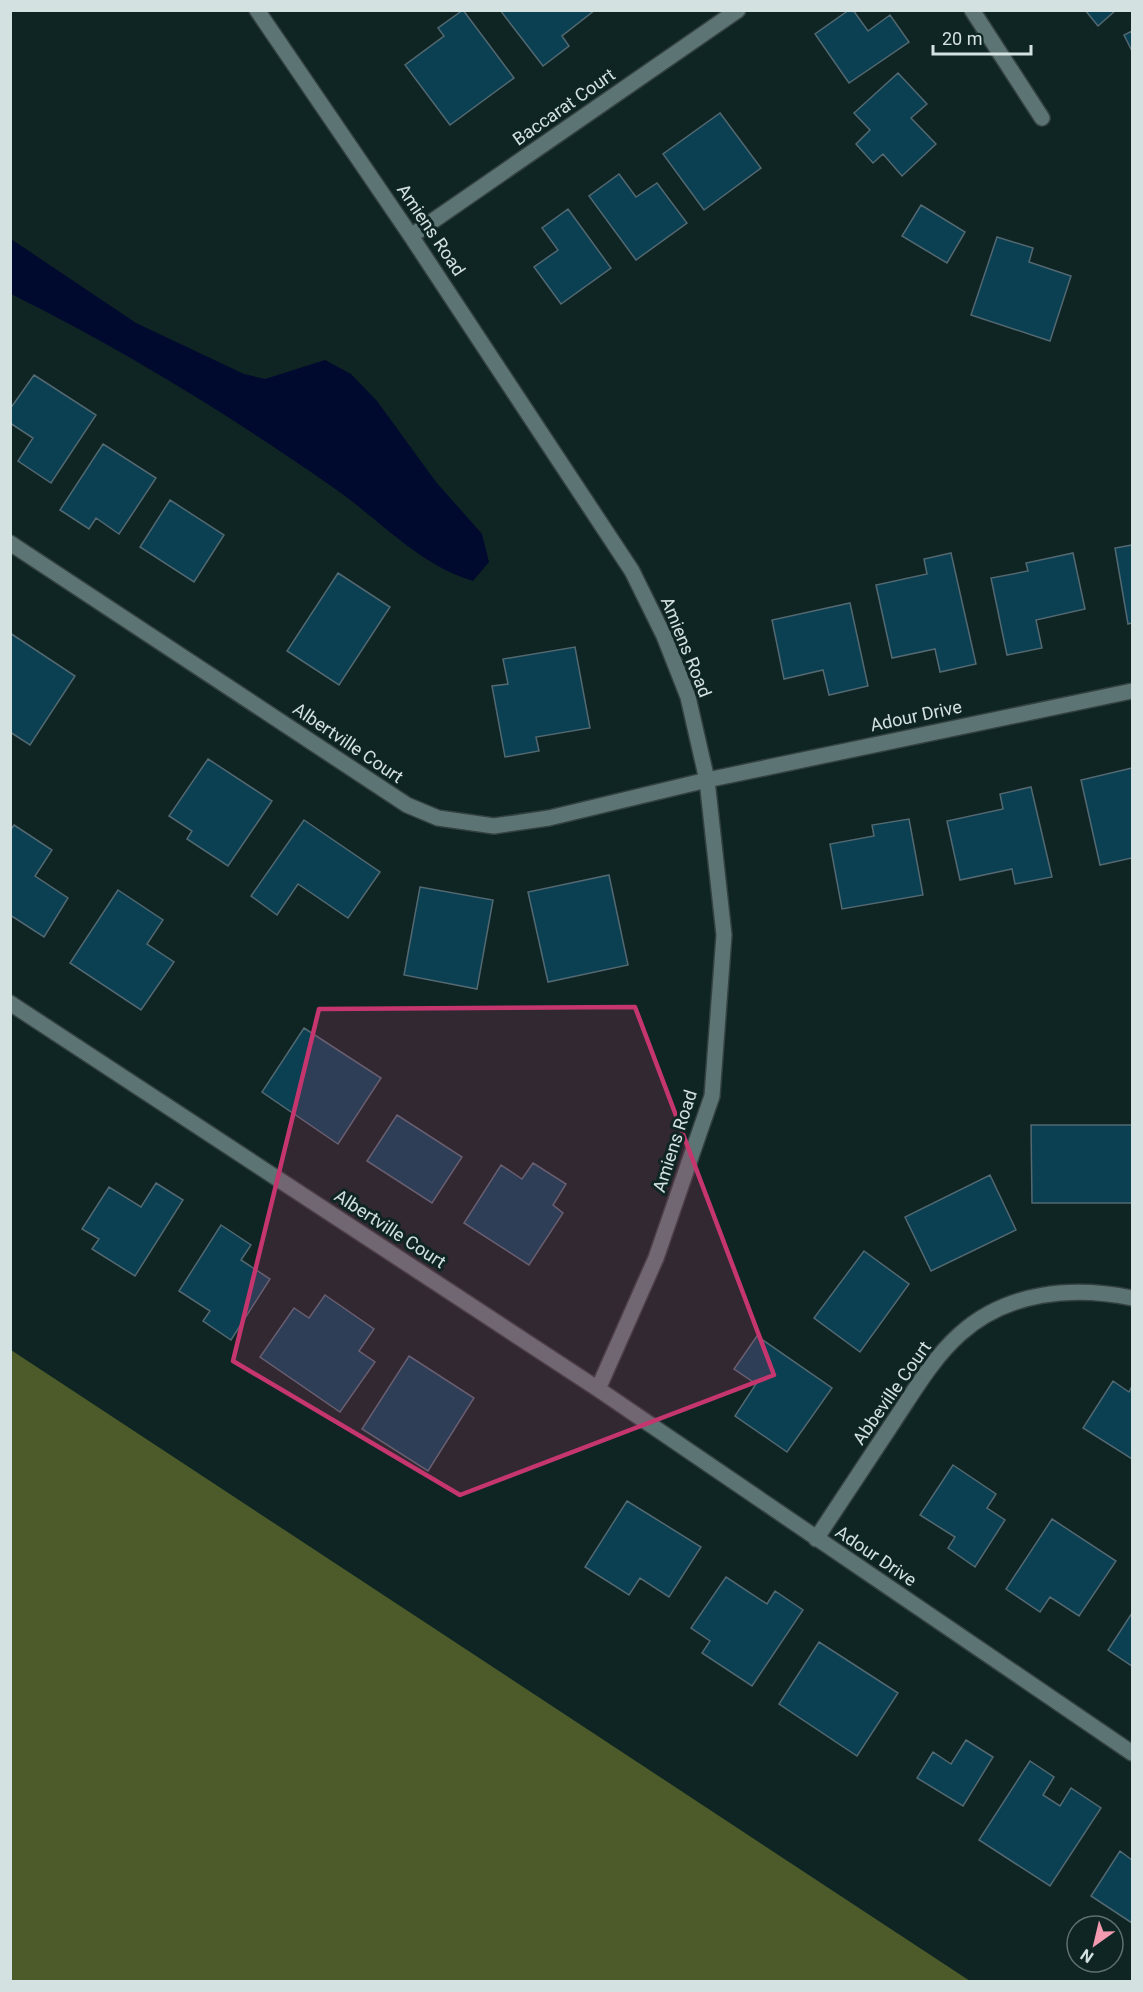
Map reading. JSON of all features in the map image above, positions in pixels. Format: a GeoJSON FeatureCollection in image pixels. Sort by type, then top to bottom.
{"type":"FeatureCollection","features":[{"type":"Feature","properties":{"kind":"street","name":"Amiens Road"},"geometry":{"type":"LineString","coordinates":[[258,10],[411,236],[632,571],[663,636],[688,698],[707,780],[724,935],[712,1096],[656,1258],[598,1389]]}},
{"type":"Feature","properties":{"kind":"street","name":"Baccarat Court"},"geometry":{"type":"LineString","coordinates":[[411,236],[738,10]]}},
{"type":"Feature","properties":{"kind":"street"},"geometry":{"type":"LineString","coordinates":[[972,10],[1042,118]]}},
{"type":"Feature","properties":{"kind":"street","name":"Albertville Court"},"geometry":{"type":"LineString","coordinates":[[10,543],[407,805],[438,818],[494,826],[505,825],[549,818],[707,780]]}},
{"type":"Feature","properties":{"kind":"street","name":"Adour Drive"},"geometry":{"type":"LineString","coordinates":[[707,780],[1132,691]]}},
{"type":"Feature","properties":{"kind":"street","name":"Albertville Court"},"geometry":{"type":"LineString","coordinates":[[10,1003],[598,1389]]}},
{"type":"Feature","properties":{"kind":"street","name":"Abbeville Court"},"geometry":{"type":"LineString","coordinates":[[816,1539],[930,1367],[960,1334],[987,1314],[1018,1300],[1058,1292],[1102,1292],[1132,1298]]}},
{"type":"Feature","properties":{"kind":"street","name":"Adour Drive"},"geometry":{"type":"LineString","coordinates":[[598,1389],[1132,1753]]}},
{"type":"Feature","properties":{"kind":"highlighted area"},"geometry":{"type":"Polygon","coordinates":[[[635,1007],[774,1375],[460,1495],[233,1361],[319,1009],[635,1007]]]}},
{"type":"Feature","properties":{"kind":"green space"},"geometry":{"type":"Polygon","coordinates":[[[11,1350],[970,1981],[11,1981],[11,1350]]]}},
{"type":"Feature","properties":{"kind":"water"},"geometry":{"type":"Polygon","coordinates":[[[11,239],[136,323],[244,374],[265,379],[325,360],[351,374],[377,401],[436,482],[482,534],[489,562],[473,581],[435,564],[417,553],[334,488],[256,435],[136,361],[11,294],[11,239]]]}},
{"type":"Feature","properties":{"kind":"building"},"geometry":{"type":"Polygon","coordinates":[[[463,10],[514,78],[450,125],[405,65],[444,36],[438,28],[463,10]]]}},
{"type":"Feature","properties":{"kind":"building"},"geometry":{"type":"Polygon","coordinates":[[[500,10],[595,10],[562,36],[569,46],[543,66],[500,10]]]}},
{"type":"Feature","properties":{"kind":"building"},"geometry":{"type":"Polygon","coordinates":[[[849,10],[853,10],[868,31],[890,15],[909,42],[849,83],[815,34],[849,10]]]}},
{"type":"Feature","properties":{"kind":"building"},"geometry":{"type":"Polygon","coordinates":[[[1085,10],[1116,10],[1098,26],[1085,10]]]}},
{"type":"Feature","properties":{"kind":"building"},"geometry":{"type":"Polygon","coordinates":[[[1132,31],[1132,51],[1124,35],[1132,31]]]}},
{"type":"Feature","properties":{"kind":"building"},"geometry":{"type":"Polygon","coordinates":[[[898,73],[927,104],[911,118],[936,144],[902,176],[883,154],[873,163],[856,144],[870,130],[854,113],[898,73]]]}},
{"type":"Feature","properties":{"kind":"building"},"geometry":{"type":"Polygon","coordinates":[[[720,113],[761,168],[704,210],[663,154],[720,113]]]}},
{"type":"Feature","properties":{"kind":"building"},"geometry":{"type":"Polygon","coordinates":[[[619,174],[636,197],[657,183],[687,223],[636,260],[589,196],[619,174]]]}},
{"type":"Feature","properties":{"kind":"building"},"geometry":{"type":"Polygon","coordinates":[[[921,205],[965,232],[947,263],[902,236],[921,205]]]}},
{"type":"Feature","properties":{"kind":"building"},"geometry":{"type":"Polygon","coordinates":[[[568,209],[611,268],[561,304],[534,267],[558,250],[542,228],[568,209]]]}},
{"type":"Feature","properties":{"kind":"building"},"geometry":{"type":"Polygon","coordinates":[[[997,237],[1033,248],[1029,262],[1071,276],[1050,341],[971,315],[997,237]]]}},
{"type":"Feature","properties":{"kind":"building"},"geometry":{"type":"Polygon","coordinates":[[[34,375],[96,415],[51,483],[18,461],[33,438],[10,423],[10,409],[34,375]]]}},
{"type":"Feature","properties":{"kind":"building"},"geometry":{"type":"Polygon","coordinates":[[[103,444],[156,478],[119,534],[96,518],[89,529],[60,510],[103,444]]]}},
{"type":"Feature","properties":{"kind":"building"},"geometry":{"type":"Polygon","coordinates":[[[170,500],[224,535],[194,582],[140,547],[170,500]]]}},
{"type":"Feature","properties":{"kind":"building"},"geometry":{"type":"Polygon","coordinates":[[[1132,545],[1132,623],[1128,624],[1115,548],[1132,545]]]}},
{"type":"Feature","properties":{"kind":"building"},"geometry":{"type":"Polygon","coordinates":[[[951,553],[976,664],[940,672],[935,649],[892,658],[876,585],[927,574],[924,559],[951,553]]]}},
{"type":"Feature","properties":{"kind":"building"},"geometry":{"type":"Polygon","coordinates":[[[1073,553],[1085,609],[1036,620],[1042,648],[1007,655],[991,578],[1028,571],[1026,563],[1073,553]]]}},
{"type":"Feature","properties":{"kind":"building"},"geometry":{"type":"Polygon","coordinates":[[[338,573],[390,607],[339,685],[287,651],[338,573]]]}},
{"type":"Feature","properties":{"kind":"building"},"geometry":{"type":"Polygon","coordinates":[[[850,603],[868,686],[829,695],[823,670],[784,679],[772,620],[850,603]]]}},
{"type":"Feature","properties":{"kind":"building"},"geometry":{"type":"Polygon","coordinates":[[[10,633],[75,676],[30,745],[10,732],[10,633]]]}},
{"type":"Feature","properties":{"kind":"building"},"geometry":{"type":"Polygon","coordinates":[[[575,647],[590,728],[536,737],[539,751],[505,757],[492,686],[508,684],[503,659],[575,647]]]}},
{"type":"Feature","properties":{"kind":"building"},"geometry":{"type":"Polygon","coordinates":[[[208,759],[272,801],[228,866],[187,839],[192,831],[169,816],[208,759]]]}},
{"type":"Feature","properties":{"kind":"building"},"geometry":{"type":"Polygon","coordinates":[[[1132,768],[1132,858],[1100,865],[1081,780],[1132,768]]]}},
{"type":"Feature","properties":{"kind":"building"},"geometry":{"type":"Polygon","coordinates":[[[1031,787],[1052,877],[1015,884],[1012,869],[960,880],[947,821],[1003,809],[1000,794],[1031,787]]]}},
{"type":"Feature","properties":{"kind":"building"},"geometry":{"type":"Polygon","coordinates":[[[909,819],[923,895],[842,909],[830,844],[874,836],[872,825],[909,819]]]}},
{"type":"Feature","properties":{"kind":"building"},"geometry":{"type":"Polygon","coordinates":[[[304,820],[380,872],[348,918],[298,884],[277,915],[251,896],[304,820]]]}},
{"type":"Feature","properties":{"kind":"building"},"geometry":{"type":"Polygon","coordinates":[[[14,825],[52,850],[35,876],[68,898],[44,937],[10,915],[10,831],[14,825]]]}},
{"type":"Feature","properties":{"kind":"building"},"geometry":{"type":"Polygon","coordinates":[[[609,875],[628,965],[548,982],[528,892],[609,875]]]}},
{"type":"Feature","properties":{"kind":"building"},"geometry":{"type":"Polygon","coordinates":[[[420,887],[493,900],[477,989],[404,975],[420,887]]]}},
{"type":"Feature","properties":{"kind":"building"},"geometry":{"type":"Polygon","coordinates":[[[118,890],[163,920],[147,944],[174,962],[141,1010],[70,963],[118,890]]]}},
{"type":"Feature","properties":{"kind":"building"},"geometry":{"type":"Polygon","coordinates":[[[304,1028],[381,1078],[338,1144],[262,1092],[304,1028]]]}},
{"type":"Feature","properties":{"kind":"building"},"geometry":{"type":"Polygon","coordinates":[[[397,1115],[462,1157],[432,1203],[367,1161],[397,1115]]]}},
{"type":"Feature","properties":{"kind":"building"},"geometry":{"type":"Polygon","coordinates":[[[1031,1125],[1132,1125],[1132,1203],[1032,1203],[1031,1125]]]}},
{"type":"Feature","properties":{"kind":"building"},"geometry":{"type":"Polygon","coordinates":[[[533,1163],[566,1184],[553,1205],[563,1213],[529,1265],[464,1223],[501,1165],[522,1179],[533,1163]]]}},
{"type":"Feature","properties":{"kind":"building"},"geometry":{"type":"Polygon","coordinates":[[[990,1175],[1016,1230],[931,1271],[905,1217],[990,1175]]]}},
{"type":"Feature","properties":{"kind":"building"},"geometry":{"type":"Polygon","coordinates":[[[156,1183],[183,1200],[135,1276],[92,1249],[99,1239],[82,1229],[109,1187],[141,1207],[156,1183]]]}},
{"type":"Feature","properties":{"kind":"building"},"geometry":{"type":"Polygon","coordinates":[[[221,1225],[251,1245],[241,1260],[270,1279],[231,1340],[203,1321],[210,1311],[179,1291],[221,1225]]]}},
{"type":"Feature","properties":{"kind":"building"},"geometry":{"type":"Polygon","coordinates":[[[864,1251],[909,1284],[860,1352],[814,1318],[864,1251]]]}},
{"type":"Feature","properties":{"kind":"building"},"geometry":{"type":"Polygon","coordinates":[[[325,1295],[374,1329],[359,1351],[375,1362],[340,1412],[260,1357],[294,1308],[309,1318],[325,1295]]]}},
{"type":"Feature","properties":{"kind":"building"},"geometry":{"type":"Polygon","coordinates":[[[757,1336],[832,1388],[787,1452],[735,1416],[756,1384],[734,1369],[757,1336]]]}},
{"type":"Feature","properties":{"kind":"building"},"geometry":{"type":"Polygon","coordinates":[[[409,1356],[474,1398],[428,1471],[362,1429],[409,1356]]]}},
{"type":"Feature","properties":{"kind":"building"},"geometry":{"type":"Polygon","coordinates":[[[1113,1381],[1129,1392],[1132,1386],[1132,1459],[1083,1428],[1113,1381]]]}},
{"type":"Feature","properties":{"kind":"building"},"geometry":{"type":"Polygon","coordinates":[[[953,1465],[996,1494],[987,1508],[1005,1520],[975,1567],[948,1548],[955,1537],[920,1515],[953,1465]]]}},
{"type":"Feature","properties":{"kind":"building"},"geometry":{"type":"Polygon","coordinates":[[[627,1501],[701,1547],[669,1597],[640,1578],[629,1595],[585,1567],[627,1501]]]}},
{"type":"Feature","properties":{"kind":"building"},"geometry":{"type":"Polygon","coordinates":[[[1052,1519],[1116,1561],[1079,1616],[1050,1597],[1040,1612],[1006,1589],[1052,1519]]]}},
{"type":"Feature","properties":{"kind":"building"},"geometry":{"type":"Polygon","coordinates":[[[726,1577],[767,1604],[775,1591],[803,1610],[752,1686],[702,1653],[710,1641],[691,1628],[726,1577]]]}},
{"type":"Feature","properties":{"kind":"building"},"geometry":{"type":"Polygon","coordinates":[[[1132,1613],[1132,1666],[1108,1650],[1132,1613]]]}},
{"type":"Feature","properties":{"kind":"building"},"geometry":{"type":"Polygon","coordinates":[[[819,1642],[898,1693],[857,1756],[779,1704],[819,1642]]]}},
{"type":"Feature","properties":{"kind":"building"},"geometry":{"type":"Polygon","coordinates":[[[966,1740],[993,1757],[963,1806],[917,1778],[933,1752],[951,1764],[966,1740]]]}},
{"type":"Feature","properties":{"kind":"building"},"geometry":{"type":"Polygon","coordinates":[[[1030,1761],[1054,1777],[1043,1795],[1060,1806],[1071,1788],[1101,1808],[1050,1886],[979,1840],[1030,1761]]]}},
{"type":"Feature","properties":{"kind":"building"},"geometry":{"type":"Polygon","coordinates":[[[1120,1851],[1132,1860],[1132,1923],[1125,1918],[1125,1914],[1118,1914],[1091,1896],[1120,1851]]]}}]}
